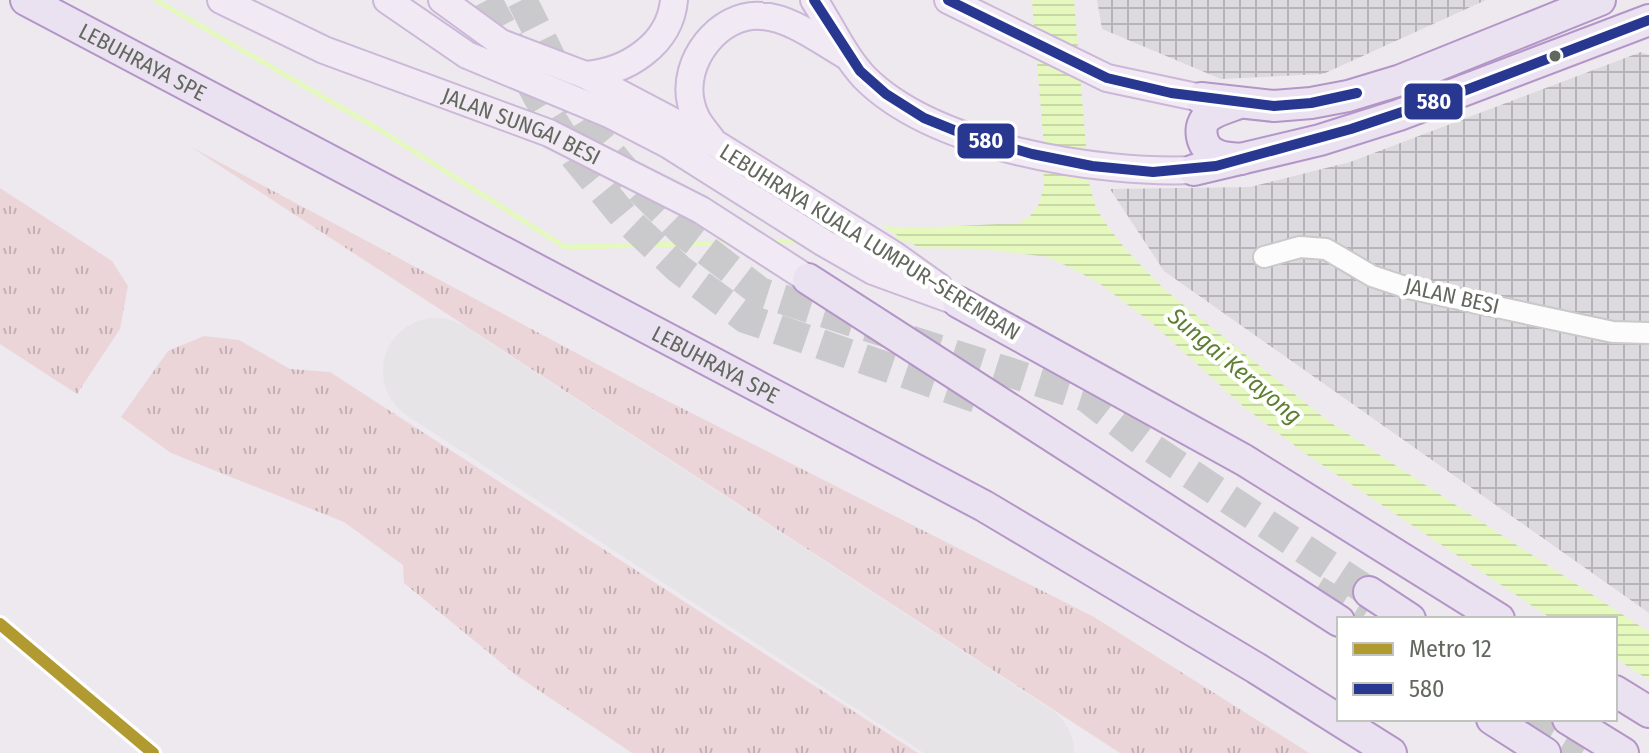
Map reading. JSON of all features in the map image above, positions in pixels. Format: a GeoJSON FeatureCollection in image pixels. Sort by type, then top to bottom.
{"type":"FeatureCollection","features":[{"type":"Feature","properties":{"kind":"highway","name":"LEBUHRAYA SPE"},"geometry":{"type":"LineString","coordinates":[[26,0],[984,506],[1337,719]]}},
{"type":"Feature","properties":{"kind":"highway","name":"LEBUHRAYA SPE"},"geometry":{"type":"LineString","coordinates":[[49,0],[990,495],[1337,706]]}},
{"type":"Feature","properties":{"kind":"highway"},"geometry":{"type":"LineString","coordinates":[[1201,98],[1274,106],[1348,96],[1401,80],[1600,0]]}},
{"type":"Feature","properties":{"kind":"highway"},"geometry":{"type":"LineString","coordinates":[[1194,170],[1245,159],[1399,115],[1645,24]]}},
{"type":"Feature","properties":{"kind":"highway"},"geometry":{"type":"LineString","coordinates":[[1239,103],[1208,116],[1202,124],[1202,137],[1206,148],[1213,154],[1245,159]]}},
{"type":"Feature","properties":{"kind":"highway"},"geometry":{"type":"LineString","coordinates":[[808,279],[1337,620]]}},
{"type":"Feature","properties":{"kind":"highway","name":"LEBUHRAYA KUALA LUMPUR–SEREMBAN"},"geometry":{"type":"LineString","coordinates":[[958,302],[1244,460],[1496,617]]}},
{"type":"Feature","properties":{"kind":"highway"},"geometry":{"type":"LineString","coordinates":[[1369,592],[1407,617]]}},
{"type":"Feature","properties":{"kind":"highway"},"geometry":{"type":"LineString","coordinates":[[1617,692],[1649,712]]}},
{"type":"Feature","properties":{"kind":"highway","name":"LEBUHRAYA SPE"},"geometry":{"type":"LineString","coordinates":[[1340,721],[1391,753]]}},
{"type":"Feature","properties":{"kind":"highway"},"geometry":{"type":"LineString","coordinates":[[1361,721],[1411,753]]}},
{"type":"Feature","properties":{"kind":"highway"},"geometry":{"type":"LineString","coordinates":[[1495,721],[1545,753]]}},
{"type":"Feature","properties":{"kind":"highway"},"geometry":{"type":"LineString","coordinates":[[1571,721],[1623,753]]}},
{"type":"Feature","properties":{"kind":"main road","name":"JALAN SUNGAI BESI"},"geometry":{"type":"LineString","coordinates":[[221,0],[324,50],[549,133],[701,210],[808,279]]}},
{"type":"Feature","properties":{"kind":"main road"},"geometry":{"type":"LineString","coordinates":[[387,0],[467,55],[609,114],[669,145],[873,271],[958,302]]}},
{"type":"Feature","properties":{"kind":"main road","name":"LEBUHRAYA KUALA LUMPUR–SEREMBAN"},"geometry":{"type":"LineString","coordinates":[[442,0],[501,43],[585,75],[716,144],[923,274],[958,302]]}},
{"type":"Feature","properties":{"kind":"main road"},"geometry":{"type":"LineString","coordinates":[[585,75],[605,74],[636,60],[665,28],[674,0]]}},
{"type":"Feature","properties":{"kind":"main road"},"geometry":{"type":"LineString","coordinates":[[814,0],[845,55],[867,79],[894,101],[926,118],[999,147],[1117,169],[1194,170]]}},
{"type":"Feature","properties":{"kind":"main road"},"geometry":{"type":"LineString","coordinates":[[948,0],[1107,78],[1201,98]]}},
{"type":"Feature","properties":{"kind":"main road"},"geometry":{"type":"LineString","coordinates":[[716,144],[696,120],[690,100],[690,78],[700,51],[713,35],[730,23],[762,16],[784,22],[845,55]]}},
{"type":"Feature","properties":{"kind":"street","name":"JALAN BESI"},"geometry":{"type":"LineString","coordinates":[[1264,257],[1300,247],[1326,249],[1372,276],[1408,288],[1613,332],[1649,333]]}},
{"type":"Feature","properties":{"kind":"shaded area"},"geometry":{"type":"Polygon","coordinates":[[[1097,0],[1486,0],[1323,74],[1221,79],[1102,29],[1097,0]]]}},
{"type":"Feature","properties":{"kind":"shaded area"},"geometry":{"type":"Polygon","coordinates":[[[1641,52],[1649,55],[1649,613],[1164,271],[1110,189],[1250,187],[1350,162],[1641,52]]]}},
{"type":"Feature","properties":{"kind":"green space"},"geometry":{"type":"Polygon","coordinates":[[[191,147],[638,386],[1094,617],[1309,753],[1120,753],[191,147]]]}},
{"type":"Feature","properties":{"kind":"green space"},"geometry":{"type":"Polygon","coordinates":[[[0,188],[112,261],[128,286],[120,329],[77,394],[0,344],[0,188]]]}},
{"type":"Feature","properties":{"kind":"green space"},"geometry":{"type":"Polygon","coordinates":[[[204,336],[239,340],[290,369],[330,372],[918,753],[632,753],[516,675],[404,583],[403,565],[344,522],[171,453],[121,417],[168,351],[204,336]]]}},
{"type":"Feature","properties":{"kind":"water","name":"Sungai Kerayong"},"geometry":{"type":"Polygon","coordinates":[[[1032,0],[1074,0],[1089,183],[1096,208],[1126,250],[1165,290],[1328,421],[1649,632],[1649,680],[1617,659],[1617,617],[1549,617],[1306,454],[1244,407],[1152,323],[1099,283],[1048,257],[983,249],[920,248],[881,226],[918,228],[1019,223],[1030,216],[1039,204],[1044,185],[1032,0]]]}},
{"type":"Feature","properties":{"kind":"waterway"},"geometry":{"type":"LineString","coordinates":[[156,0],[380,130],[565,247],[734,243]]}},
{"type":"Feature","properties":{"kind":"waterway"},"geometry":{"type":"LineString","coordinates":[[888,239],[910,239]]}},
{"type":"Feature","properties":{"kind":"waterway"},"geometry":{"type":"LineString","coordinates":[[768,242],[802,241]]}},
{"type":"Feature","properties":{"kind":"runway"},"geometry":{"type":"LineString","coordinates":[[436,371],[1021,753]]}},
{"type":"Feature","properties":{"kind":"tunnel"},"geometry":{"type":"LineString","coordinates":[[487,0],[538,97],[576,158],[626,219],[679,269],[745,318],[988,402]]}},
{"type":"Feature","properties":{"kind":"tunnel"},"geometry":{"type":"LineString","coordinates":[[522,0],[559,74],[601,142],[642,191],[684,233],[760,292],[1086,397],[1150,447],[1369,592]]}},
{"type":"Feature","properties":{"kind":"tunnel"},"geometry":{"type":"LineString","coordinates":[[1316,590],[1359,617]]}},
{"type":"Feature","properties":{"kind":"tunnel"},"geometry":{"type":"LineString","coordinates":[[1529,721],[1582,753]]}},
{"type":"Feature","properties":{"kind":"metro line","name":"12"},"geometry":{"type":"LineString","coordinates":[[0,624],[153,753]]}},
{"type":"Feature","properties":{"kind":"transit line","name":"580"},"geometry":{"type":"LineString","coordinates":[[814,0],[860,71],[886,94],[924,118],[966,135],[1032,154],[1092,166],[1153,172],[1216,166],[1351,129],[1453,95],[1649,20]]}},
{"type":"Feature","properties":{"kind":"transit line","name":"580"},"geometry":{"type":"LineString","coordinates":[[948,0],[1107,78],[1171,93],[1274,106],[1311,103],[1357,93]]}}]}
